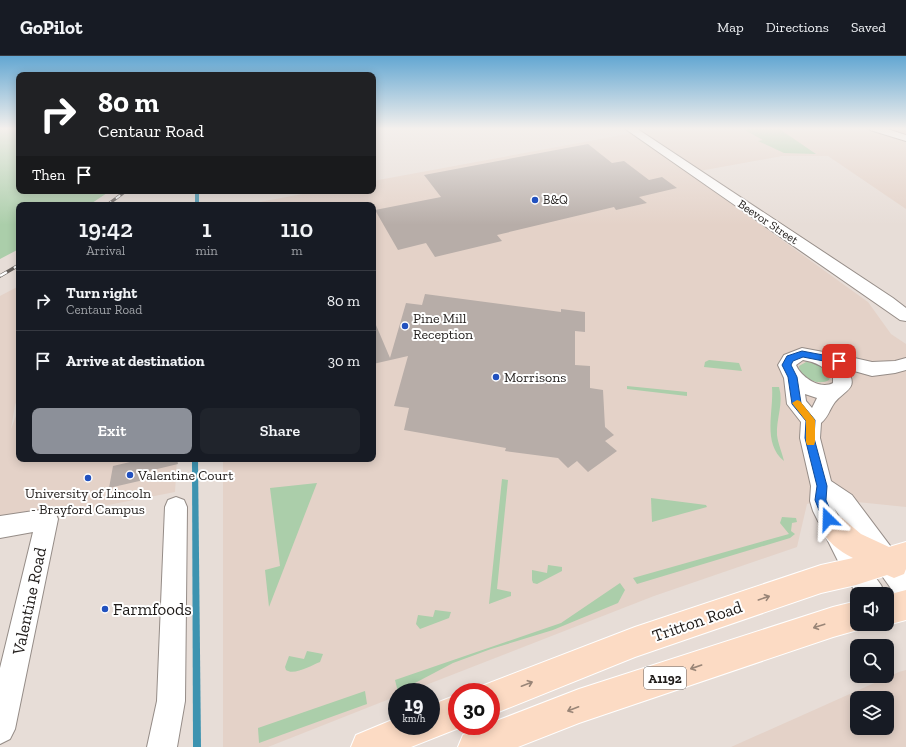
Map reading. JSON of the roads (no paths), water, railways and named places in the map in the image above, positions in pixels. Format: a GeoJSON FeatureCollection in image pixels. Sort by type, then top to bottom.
{"type":"FeatureCollection","features":[{"type":"Feature","properties":{"kind":"main road"},"geometry":{"type":"LineString","coordinates":[[833,527],[851,543],[899,562]]}},
{"type":"Feature","properties":{"kind":"main road","name":"Tritton Road"},"geometry":{"type":"LineString","coordinates":[[500,695],[635,642],[821,579],[864,582],[899,562]]}},
{"type":"Feature","properties":{"kind":"main road"},"geometry":{"type":"LineString","coordinates":[[894,608],[906,605]]}},
{"type":"Feature","properties":{"kind":"main road","name":"A1192"},"geometry":{"type":"LineString","coordinates":[[475,747],[579,706],[833,622],[850,618]]}},
{"type":"Feature","properties":{"kind":"main road"},"geometry":{"type":"LineString","coordinates":[[368,747],[398,735]]}},
{"type":"Feature","properties":{"kind":"street","name":"Beevor Street"},"geometry":{"type":"LineString","coordinates":[[677,160],[906,316]]}},
{"type":"Feature","properties":{"kind":"street"},"geometry":{"type":"LineString","coordinates":[[864,582],[824,511],[821,500],[822,486],[810,438],[811,420],[797,404],[793,377],[787,365],[793,356],[802,354],[850,363],[872,369],[895,367],[906,363]]}},
{"type":"Feature","properties":{"kind":"street"},"geometry":{"type":"LineString","coordinates":[[811,420],[820,413],[826,399],[839,388],[843,382],[841,374],[833,365],[822,358]]}},
{"type":"Feature","properties":{"kind":"street"},"geometry":{"type":"LineString","coordinates":[[793,377],[804,386],[818,391],[839,388],[867,379],[872,369]]}},
{"type":"Feature","properties":{"kind":"street"},"geometry":{"type":"LineString","coordinates":[[822,486],[844,502],[899,562],[906,588]]}},
{"type":"Feature","properties":{"kind":"street"},"geometry":{"type":"LineString","coordinates":[[162,747],[171,701],[176,507]]}},
{"type":"Feature","properties":{"kind":"street","name":"Valentine Road"},"geometry":{"type":"LineString","coordinates":[[0,527],[47,519],[0,729]]}},
{"type":"Feature","properties":{"kind":"waterway"},"geometry":{"type":"LineString","coordinates":[[197,194],[197,202]]}},
{"type":"Feature","properties":{"kind":"waterway"},"geometry":{"type":"LineString","coordinates":[[195,462],[197,747]]}},
{"type":"Feature","properties":{"kind":"railway"},"geometry":{"type":"LineString","coordinates":[[111,202],[122,194]]}},
{"type":"Feature","properties":{"kind":"railway"},"geometry":{"type":"LineString","coordinates":[[0,276],[16,267]]}},
{"type":"Feature","properties":{"kind":"place","name":"B&Q"},"geometry":{"type":"Point","coordinates":[535,200]}},
{"type":"Feature","properties":{"kind":"place","name":"Pine Mill Reception"},"geometry":{"type":"Point","coordinates":[405,326]}},
{"type":"Feature","properties":{"kind":"place","name":"Morrisons"},"geometry":{"type":"Point","coordinates":[496,377]}},
{"type":"Feature","properties":{"kind":"place","name":"Valentine Court"},"geometry":{"type":"Point","coordinates":[130,475]}},
{"type":"Feature","properties":{"kind":"place","name":"University of Lincoln - Brayford Campus"},"geometry":{"type":"Point","coordinates":[88,478]}},
{"type":"Feature","properties":{"kind":"place","name":"Farmfoods"},"geometry":{"type":"Point","coordinates":[105,609]}}]}
